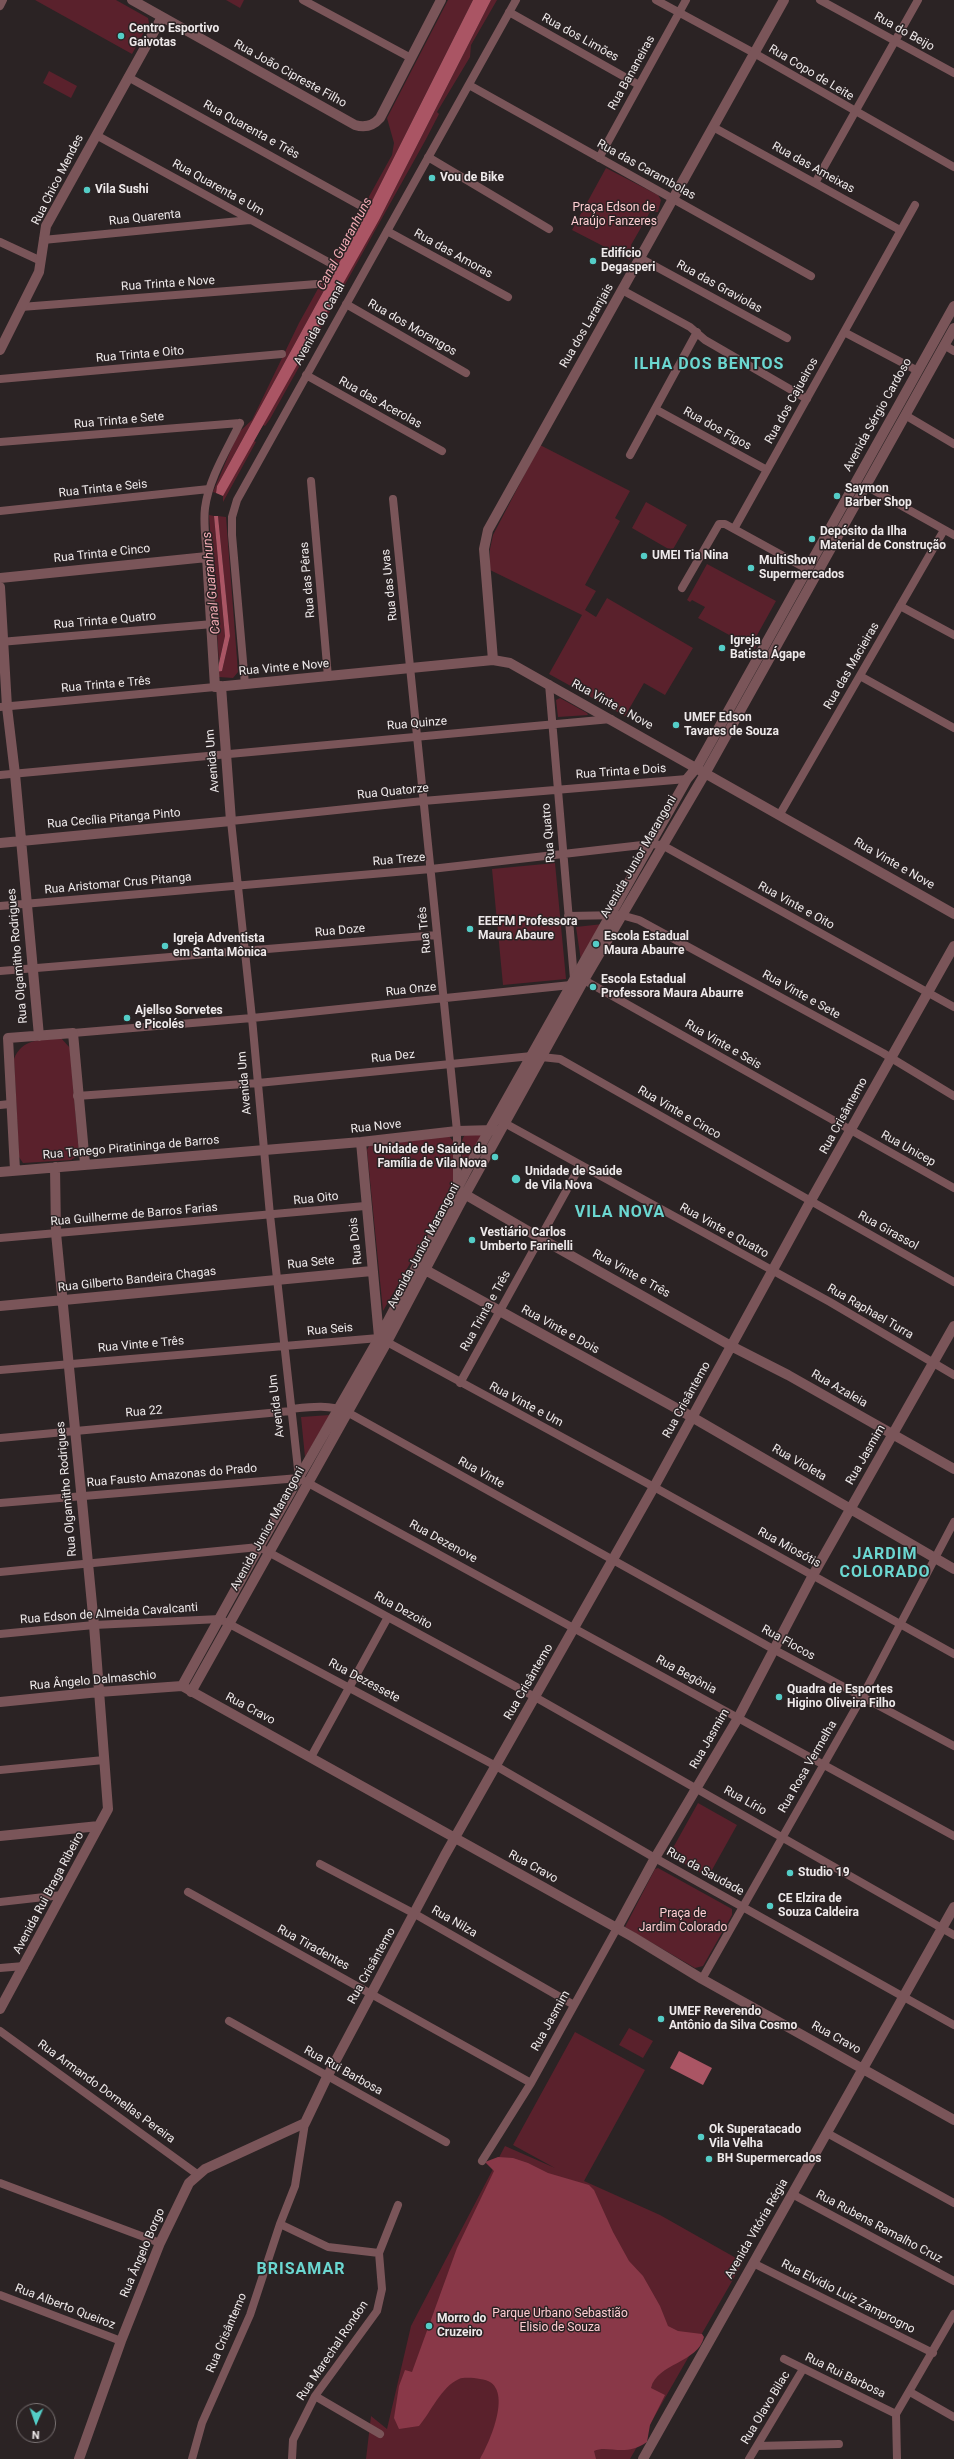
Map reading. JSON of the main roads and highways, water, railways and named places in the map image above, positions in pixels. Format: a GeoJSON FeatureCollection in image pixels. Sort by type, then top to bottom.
{"type":"FeatureCollection","features":[{"type":"Feature","properties":{"kind":"place","name":"Centro Esportivo Gaivotas"},"geometry":{"type":"Point","coordinates":[121,36]}},
{"type":"Feature","properties":{"kind":"place","name":"Vou de Bike"},"geometry":{"type":"Point","coordinates":[432,178]}},
{"type":"Feature","properties":{"kind":"place","name":"Vila Sushi"},"geometry":{"type":"Point","coordinates":[87,190]}},
{"type":"Feature","properties":{"kind":"place","name":"Edifício Degasperi"},"geometry":{"type":"Point","coordinates":[593,261]}},
{"type":"Feature","properties":{"kind":"place","name":"Saymon Barber Shop"},"geometry":{"type":"Point","coordinates":[837,496]}},
{"type":"Feature","properties":{"kind":"place","name":"Depósito da Ilha Material de Construção"},"geometry":{"type":"Point","coordinates":[812,539]}},
{"type":"Feature","properties":{"kind":"place","name":"UMEI Tia Nina"},"geometry":{"type":"Point","coordinates":[644,556]}},
{"type":"Feature","properties":{"kind":"place","name":"MultiShow Supermercados"},"geometry":{"type":"Point","coordinates":[751,568]}},
{"type":"Feature","properties":{"kind":"place","name":"Igreja Batista Ágape"},"geometry":{"type":"Point","coordinates":[722,648]}},
{"type":"Feature","properties":{"kind":"place","name":"UMEF Edson Tavares de Souza"},"geometry":{"type":"Point","coordinates":[676,725]}},
{"type":"Feature","properties":{"kind":"place","name":"EEEFM Professora Maura Abaure"},"geometry":{"type":"Point","coordinates":[470,929]}},
{"type":"Feature","properties":{"kind":"place","name":"Escola Estadual Maura Abaurre"},"geometry":{"type":"Point","coordinates":[596,944]}},
{"type":"Feature","properties":{"kind":"place","name":"Igreja Adventista em Santa Mônica"},"geometry":{"type":"Point","coordinates":[165,946]}},
{"type":"Feature","properties":{"kind":"place","name":"Escola Estadual Professora Maura Abaurre"},"geometry":{"type":"Point","coordinates":[593,987]}},
{"type":"Feature","properties":{"kind":"place","name":"Ajellso Sorvetes e Picolés"},"geometry":{"type":"Point","coordinates":[127,1018]}},
{"type":"Feature","properties":{"kind":"place","name":"Unidade de Saúde da Família de Vila Nova"},"geometry":{"type":"Point","coordinates":[495,1157]}},
{"type":"Feature","properties":{"kind":"place","name":"Unidade de Saúde de Vila Nova"},"geometry":{"type":"Point","coordinates":[516,1179]}},
{"type":"Feature","properties":{"kind":"place","name":"Vestiário Carlos Umberto Farinelli"},"geometry":{"type":"Point","coordinates":[472,1240]}},
{"type":"Feature","properties":{"kind":"place","name":"Quadra de Esportes Higino Oliveira Filho"},"geometry":{"type":"Point","coordinates":[779,1697]}},
{"type":"Feature","properties":{"kind":"place","name":"Studio 19"},"geometry":{"type":"Point","coordinates":[790,1873]}},
{"type":"Feature","properties":{"kind":"place","name":"CE Elzira de Souza Caldeira"},"geometry":{"type":"Point","coordinates":[770,1906]}},
{"type":"Feature","properties":{"kind":"place","name":"UMEF Reverendo Antônio da Silva Cosmo"},"geometry":{"type":"Point","coordinates":[661,2019]}},
{"type":"Feature","properties":{"kind":"place","name":"Ok Superatacado Vila Velha"},"geometry":{"type":"Point","coordinates":[701,2137]}},
{"type":"Feature","properties":{"kind":"place","name":"BH Supermercados"},"geometry":{"type":"Point","coordinates":[709,2159]}},
{"type":"Feature","properties":{"kind":"place","name":"Morro do Cruzeiro"},"geometry":{"type":"Point","coordinates":[429,2326]}},
{"type":"Feature","properties":{"kind":"district","name":"ILHA DOS BENTOS"},"geometry":{"type":"Point","coordinates":[709,365]}},
{"type":"Feature","properties":{"kind":"district","name":"VILA NOVA"},"geometry":{"type":"Point","coordinates":[620,1213]}},
{"type":"Feature","properties":{"kind":"district","name":"JARDIM COLORADO"},"geometry":{"type":"Point","coordinates":[885,1564]}},
{"type":"Feature","properties":{"kind":"district","name":"BRISAMAR"},"geometry":{"type":"Point","coordinates":[301,2270]}},
{"type":"Feature","properties":{"kind":"park label","name":"Praça Edson de Araújo Fanzeres"},"geometry":{"type":"Point","coordinates":[614,215]}},
{"type":"Feature","properties":{"kind":"park label","name":"Praça de Jardim Colorado"},"geometry":{"type":"Point","coordinates":[683,1921]}},
{"type":"Feature","properties":{"kind":"park label","name":"Parque Urbano Sebastião Elisio de Souza"},"geometry":{"type":"Point","coordinates":[560,2321]}},
{"type":"Feature","properties":{"kind":"water label","name":"Canal Guaranhuns"},"geometry":{"type":"Point","coordinates":[345,244]}},
{"type":"Feature","properties":{"kind":"water label","name":"Canal Guaranhuns"},"geometry":{"type":"Point","coordinates":[212,583]}}]}
